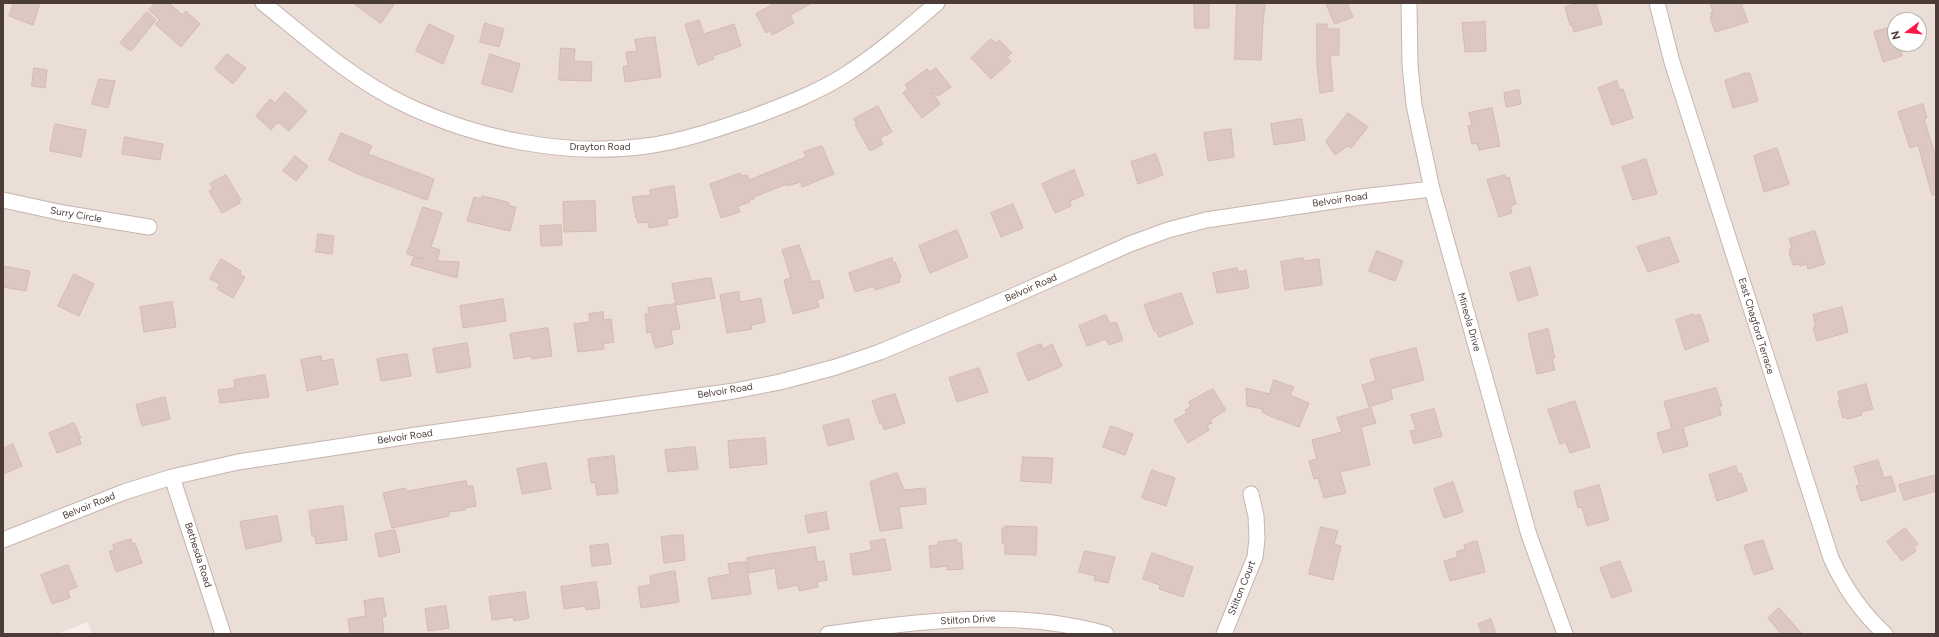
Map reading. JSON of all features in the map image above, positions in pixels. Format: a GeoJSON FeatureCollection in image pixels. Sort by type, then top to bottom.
{"type":"FeatureCollection","features":[{"type":"Feature","properties":{"kind":"street","name":"Drayton Road"},"geometry":{"type":"LineString","coordinates":[[263,3],[314,44],[368,84],[403,104],[434,117],[479,132],[519,141],[561,147],[604,148],[646,146],[720,129],[811,94],[847,74],[881,51],[937,3]]}},
{"type":"Feature","properties":{"kind":"street","name":"Mineola Drive"},"geometry":{"type":"LineString","coordinates":[[1409,3],[1410,65],[1414,104],[1432,189],[1529,536],[1565,634]]}},
{"type":"Feature","properties":{"kind":"street","name":"East Chagford Terrace"},"geometry":{"type":"LineString","coordinates":[[1657,3],[1672,62],[1831,558],[1841,579],[1857,604],[1885,634]]}},
{"type":"Feature","properties":{"kind":"street","name":"Belvoir Road"},"geometry":{"type":"LineString","coordinates":[[3,540],[124,492],[172,477],[238,462],[417,435],[734,391],[780,382],[836,367],[880,352],[1011,297],[1130,244],[1168,230],[1206,220],[1361,197],[1432,189]]}},
{"type":"Feature","properties":{"kind":"street","name":"Surry Circle"},"geometry":{"type":"LineString","coordinates":[[3,200],[64,213],[149,227]]}},
{"type":"Feature","properties":{"kind":"street","name":"Bethesda Road"},"geometry":{"type":"LineString","coordinates":[[172,477],[224,634]]}},
{"type":"Feature","properties":{"kind":"street","name":"Stilton Court"},"geometry":{"type":"LineString","coordinates":[[1224,634],[1255,557],[1257,539],[1256,516],[1251,494]]}},
{"type":"Feature","properties":{"kind":"street","name":"Stilton Drive"},"geometry":{"type":"LineString","coordinates":[[828,634],[883,626],[1007,618],[1048,622],[1106,634]]}},
{"type":"Feature","properties":{"kind":"shaded area"},"geometry":{"type":"Polygon","coordinates":[[[3,3],[1936,3],[1936,634],[92,634],[88,622],[57,634],[3,634],[3,3]]]}},
{"type":"Feature","properties":{"kind":"building"},"geometry":{"type":"Polygon","coordinates":[[[14,3],[40,3],[33,25],[9,16],[14,3]]]}},
{"type":"Feature","properties":{"kind":"building"},"geometry":{"type":"Polygon","coordinates":[[[156,3],[169,3],[182,15],[186,11],[200,24],[181,47],[155,24],[160,20],[149,10],[156,3]]]}},
{"type":"Feature","properties":{"kind":"building"},"geometry":{"type":"Polygon","coordinates":[[[353,3],[395,3],[381,23],[353,3]]]}},
{"type":"Feature","properties":{"kind":"building"},"geometry":{"type":"Polygon","coordinates":[[[776,3],[812,3],[790,15],[794,23],[772,35],[770,31],[766,33],[756,14],[776,3]]]}},
{"type":"Feature","properties":{"kind":"building"},"geometry":{"type":"Polygon","coordinates":[[[1194,3],[1209,3],[1209,28],[1195,28],[1194,3]]]}},
{"type":"Feature","properties":{"kind":"building"},"geometry":{"type":"Polygon","coordinates":[[[1237,3],[1265,3],[1261,60],[1235,59],[1237,3]]]}},
{"type":"Feature","properties":{"kind":"building"},"geometry":{"type":"Polygon","coordinates":[[[1326,3],[1347,3],[1353,17],[1335,24],[1326,3]]]}},
{"type":"Feature","properties":{"kind":"building"},"geometry":{"type":"Polygon","coordinates":[[[1580,3],[1596,3],[1602,24],[1574,32],[1572,25],[1570,25],[1565,7],[1580,3]]]}},
{"type":"Feature","properties":{"kind":"building"},"geometry":{"type":"Polygon","coordinates":[[[1710,3],[1741,3],[1748,22],[1715,32],[1710,17],[1712,16],[1711,12],[1713,12],[1710,3]]]}},
{"type":"Feature","properties":{"kind":"building"},"geometry":{"type":"Polygon","coordinates":[[[147,12],[156,20],[131,51],[120,43],[147,12]]]}},
{"type":"Feature","properties":{"kind":"building"},"geometry":{"type":"Polygon","coordinates":[[[699,20],[704,34],[734,24],[741,46],[713,56],[714,59],[698,65],[685,25],[699,20]]]}},
{"type":"Feature","properties":{"kind":"building"},"geometry":{"type":"Polygon","coordinates":[[[1485,22],[1486,51],[1465,52],[1462,23],[1485,22]]]}},
{"type":"Feature","properties":{"kind":"building"},"geometry":{"type":"Polygon","coordinates":[[[485,23],[504,29],[499,47],[480,42],[485,23]]]}},
{"type":"Feature","properties":{"kind":"building"},"geometry":{"type":"Polygon","coordinates":[[[429,24],[454,36],[443,64],[416,51],[429,24]]]}},
{"type":"Feature","properties":{"kind":"building"},"geometry":{"type":"Polygon","coordinates":[[[1317,24],[1327,24],[1327,29],[1339,29],[1339,55],[1330,55],[1333,91],[1320,93],[1317,67],[1317,24]]]}},
{"type":"Feature","properties":{"kind":"building"},"geometry":{"type":"Polygon","coordinates":[[[1887,28],[1887,52],[1901,52],[1902,56],[1883,62],[1874,32],[1887,28]]]}},
{"type":"Feature","properties":{"kind":"building"},"geometry":{"type":"Polygon","coordinates":[[[655,37],[661,77],[625,82],[623,66],[628,66],[626,52],[637,51],[635,40],[655,37]]]}},
{"type":"Feature","properties":{"kind":"building"},"geometry":{"type":"Polygon","coordinates":[[[991,39],[996,43],[999,40],[1012,53],[1007,57],[1011,61],[991,79],[971,58],[991,39]]]}},
{"type":"Feature","properties":{"kind":"building"},"geometry":{"type":"Polygon","coordinates":[[[561,48],[575,49],[574,61],[592,62],[591,81],[559,80],[561,48]]]}},
{"type":"Feature","properties":{"kind":"building"},"geometry":{"type":"Polygon","coordinates":[[[227,54],[246,68],[233,84],[215,69],[227,54]]]}},
{"type":"Feature","properties":{"kind":"building"},"geometry":{"type":"Polygon","coordinates":[[[490,54],[520,64],[512,92],[482,84],[490,54]]]}},
{"type":"Feature","properties":{"kind":"building"},"geometry":{"type":"Polygon","coordinates":[[[34,68],[47,70],[45,88],[32,86],[34,68]]]}},
{"type":"Feature","properties":{"kind":"building"},"geometry":{"type":"Polygon","coordinates":[[[936,68],[951,87],[938,96],[932,92],[940,104],[922,118],[903,93],[908,89],[905,85],[927,69],[930,72],[936,68]]]}},
{"type":"Feature","properties":{"kind":"building"},"geometry":{"type":"Polygon","coordinates":[[[1745,73],[1750,73],[1758,101],[1733,108],[1725,81],[1745,73]]]}},
{"type":"Feature","properties":{"kind":"building"},"geometry":{"type":"Polygon","coordinates":[[[99,79],[115,81],[108,108],[92,104],[99,79]]]}},
{"type":"Feature","properties":{"kind":"building"},"geometry":{"type":"Polygon","coordinates":[[[1617,81],[1620,90],[1623,89],[1633,118],[1612,125],[1598,88],[1617,81]]]}},
{"type":"Feature","properties":{"kind":"building"},"geometry":{"type":"Polygon","coordinates":[[[1519,90],[1521,104],[1506,107],[1504,93],[1519,90]]]}},
{"type":"Feature","properties":{"kind":"building"},"geometry":{"type":"Polygon","coordinates":[[[285,92],[307,111],[289,131],[278,122],[271,130],[256,116],[270,99],[275,103],[285,92]]]}},
{"type":"Feature","properties":{"kind":"building"},"geometry":{"type":"Polygon","coordinates":[[[1923,104],[1927,118],[1924,119],[1936,157],[1936,195],[1932,195],[1918,145],[1910,148],[1898,112],[1923,104]]]}},
{"type":"Feature","properties":{"kind":"building"},"geometry":{"type":"Polygon","coordinates":[[[878,106],[892,132],[880,138],[883,144],[870,151],[855,125],[857,125],[854,119],[878,106]]]}},
{"type":"Feature","properties":{"kind":"building"},"geometry":{"type":"Polygon","coordinates":[[[1492,108],[1500,146],[1479,150],[1477,143],[1472,144],[1468,126],[1472,125],[1469,113],[1492,108]]]}},
{"type":"Feature","properties":{"kind":"building"},"geometry":{"type":"Polygon","coordinates":[[[1348,113],[1368,127],[1351,148],[1348,146],[1335,155],[1326,142],[1348,113]]]}},
{"type":"Feature","properties":{"kind":"building"},"geometry":{"type":"Polygon","coordinates":[[[1302,119],[1305,140],[1274,145],[1271,124],[1302,119]]]}},
{"type":"Feature","properties":{"kind":"building"},"geometry":{"type":"Polygon","coordinates":[[[55,124],[86,130],[81,157],[50,151],[55,124]]]}},
{"type":"Feature","properties":{"kind":"building"},"geometry":{"type":"Polygon","coordinates":[[[1231,129],[1234,157],[1208,161],[1204,133],[1231,129]]]}},
{"type":"Feature","properties":{"kind":"building"},"geometry":{"type":"Polygon","coordinates":[[[341,133],[372,146],[368,154],[434,179],[427,200],[358,174],[329,160],[341,133]]]}},
{"type":"Feature","properties":{"kind":"building"},"geometry":{"type":"Polygon","coordinates":[[[125,137],[163,144],[160,160],[122,154],[125,137]]]}},
{"type":"Feature","properties":{"kind":"building"},"geometry":{"type":"Polygon","coordinates":[[[822,146],[834,174],[802,187],[800,182],[788,186],[787,184],[754,197],[754,199],[749,200],[750,202],[738,206],[740,212],[721,218],[710,184],[740,173],[741,176],[747,175],[749,180],[806,157],[804,152],[822,146]]]}},
{"type":"Feature","properties":{"kind":"building"},"geometry":{"type":"Polygon","coordinates":[[[1777,148],[1789,184],[1764,192],[1754,156],[1777,148]]]}},
{"type":"Feature","properties":{"kind":"building"},"geometry":{"type":"Polygon","coordinates":[[[1156,154],[1163,175],[1138,184],[1131,162],[1156,154]]]}},
{"type":"Feature","properties":{"kind":"building"},"geometry":{"type":"Polygon","coordinates":[[[295,156],[308,166],[296,181],[283,171],[295,156]]]}},
{"type":"Feature","properties":{"kind":"building"},"geometry":{"type":"Polygon","coordinates":[[[1646,159],[1657,194],[1633,200],[1622,167],[1646,159]]]}},
{"type":"Feature","properties":{"kind":"building"},"geometry":{"type":"Polygon","coordinates":[[[1074,170],[1084,195],[1070,201],[1071,206],[1055,213],[1042,184],[1074,170]]]}},
{"type":"Feature","properties":{"kind":"building"},"geometry":{"type":"Polygon","coordinates":[[[226,175],[241,200],[239,201],[240,203],[222,213],[209,191],[213,189],[210,184],[226,175]]]}},
{"type":"Feature","properties":{"kind":"building"},"geometry":{"type":"Polygon","coordinates":[[[1505,175],[1506,178],[1509,177],[1516,204],[1510,206],[1512,213],[1499,217],[1487,180],[1505,175]]]}},
{"type":"Feature","properties":{"kind":"building"},"geometry":{"type":"Polygon","coordinates":[[[674,186],[678,217],[667,219],[668,225],[649,228],[648,222],[638,223],[632,197],[651,195],[650,190],[674,186]]]}},
{"type":"Feature","properties":{"kind":"building"},"geometry":{"type":"Polygon","coordinates":[[[482,196],[504,201],[509,203],[509,206],[516,207],[510,231],[467,221],[474,197],[482,199],[482,196]]]}},
{"type":"Feature","properties":{"kind":"building"},"geometry":{"type":"Polygon","coordinates":[[[595,201],[596,231],[564,232],[563,202],[595,201]]]}},
{"type":"Feature","properties":{"kind":"building"},"geometry":{"type":"Polygon","coordinates":[[[1013,204],[1023,228],[1001,237],[991,213],[1013,204]]]}},
{"type":"Feature","properties":{"kind":"building"},"geometry":{"type":"Polygon","coordinates":[[[423,207],[442,213],[431,247],[440,250],[437,261],[459,262],[457,278],[411,265],[413,258],[423,259],[407,254],[423,207]]]}},
{"type":"Feature","properties":{"kind":"building"},"geometry":{"type":"Polygon","coordinates":[[[561,225],[562,245],[541,246],[540,226],[561,225]]]}},
{"type":"Feature","properties":{"kind":"building"},"geometry":{"type":"Polygon","coordinates":[[[957,230],[968,257],[930,273],[919,246],[957,230]]]}},
{"type":"Feature","properties":{"kind":"building"},"geometry":{"type":"Polygon","coordinates":[[[1815,231],[1825,264],[1808,269],[1807,264],[1800,266],[1799,264],[1793,265],[1789,252],[1791,251],[1790,248],[1792,247],[1789,239],[1815,231]]]}},
{"type":"Feature","properties":{"kind":"building"},"geometry":{"type":"Polygon","coordinates":[[[318,234],[334,236],[332,254],[316,252],[318,234]]]}},
{"type":"Feature","properties":{"kind":"building"},"geometry":{"type":"Polygon","coordinates":[[[1669,237],[1679,262],[1648,272],[1637,247],[1669,237]]]}},
{"type":"Feature","properties":{"kind":"building"},"geometry":{"type":"Polygon","coordinates":[[[799,245],[812,282],[819,280],[824,298],[817,300],[819,307],[793,314],[784,280],[791,278],[782,250],[799,245]]]}},
{"type":"Feature","properties":{"kind":"building"},"geometry":{"type":"Polygon","coordinates":[[[1377,251],[1403,261],[1395,281],[1369,271],[1377,251]]]}},
{"type":"Feature","properties":{"kind":"building"},"geometry":{"type":"Polygon","coordinates":[[[892,258],[893,263],[895,262],[901,277],[899,278],[900,282],[875,290],[874,286],[855,292],[849,273],[892,258]]]}},
{"type":"Feature","properties":{"kind":"building"},"geometry":{"type":"Polygon","coordinates":[[[1303,258],[1303,261],[1319,259],[1322,285],[1285,290],[1281,262],[1303,258]]]}},
{"type":"Feature","properties":{"kind":"building"},"geometry":{"type":"Polygon","coordinates":[[[221,259],[241,271],[240,274],[245,277],[233,298],[217,289],[220,284],[210,279],[221,259]]]}},
{"type":"Feature","properties":{"kind":"building"},"geometry":{"type":"Polygon","coordinates":[[[3,266],[30,271],[26,291],[3,287],[3,266]]]}},
{"type":"Feature","properties":{"kind":"building"},"geometry":{"type":"Polygon","coordinates":[[[1530,267],[1538,295],[1518,301],[1510,273],[1530,267]]]}},
{"type":"Feature","properties":{"kind":"building"},"geometry":{"type":"Polygon","coordinates":[[[1237,268],[1238,272],[1246,270],[1249,288],[1217,293],[1213,273],[1237,268]]]}},
{"type":"Feature","properties":{"kind":"building"},"geometry":{"type":"Polygon","coordinates":[[[74,274],[94,284],[79,316],[58,306],[74,274]]]}},
{"type":"Feature","properties":{"kind":"building"},"geometry":{"type":"Polygon","coordinates":[[[711,278],[715,298],[676,305],[672,284],[711,278]]]}},
{"type":"Feature","properties":{"kind":"building"},"geometry":{"type":"Polygon","coordinates":[[[739,292],[740,302],[761,298],[765,322],[751,325],[752,329],[727,333],[720,295],[739,292]]]}},
{"type":"Feature","properties":{"kind":"building"},"geometry":{"type":"Polygon","coordinates":[[[1181,293],[1193,324],[1159,337],[1156,331],[1154,331],[1144,305],[1181,293]]]}},
{"type":"Feature","properties":{"kind":"building"},"geometry":{"type":"Polygon","coordinates":[[[503,299],[506,321],[463,328],[460,306],[503,299]]]}},
{"type":"Feature","properties":{"kind":"building"},"geometry":{"type":"Polygon","coordinates":[[[172,302],[176,327],[144,332],[140,307],[172,302]]]}},
{"type":"Feature","properties":{"kind":"building"},"geometry":{"type":"Polygon","coordinates":[[[675,304],[680,329],[671,330],[673,344],[655,348],[651,332],[647,333],[645,314],[649,314],[648,308],[675,304]]]}},
{"type":"Feature","properties":{"kind":"building"},"geometry":{"type":"Polygon","coordinates":[[[1842,307],[1848,332],[1817,341],[1813,328],[1815,327],[1815,323],[1813,315],[1842,307]]]}},
{"type":"Feature","properties":{"kind":"building"},"geometry":{"type":"Polygon","coordinates":[[[603,312],[604,320],[611,319],[614,342],[603,344],[604,349],[578,352],[574,324],[590,322],[589,314],[603,312]]]}},
{"type":"Feature","properties":{"kind":"building"},"geometry":{"type":"Polygon","coordinates":[[[1694,314],[1695,316],[1700,314],[1709,341],[1685,350],[1676,320],[1694,314]]]}},
{"type":"Feature","properties":{"kind":"building"},"geometry":{"type":"Polygon","coordinates":[[[1106,315],[1110,324],[1116,322],[1123,340],[1109,345],[1106,339],[1087,346],[1079,326],[1106,315]]]}},
{"type":"Feature","properties":{"kind":"building"},"geometry":{"type":"Polygon","coordinates":[[[548,328],[552,356],[532,359],[531,356],[514,359],[510,334],[548,328]]]}},
{"type":"Feature","properties":{"kind":"building"},"geometry":{"type":"Polygon","coordinates":[[[1548,329],[1555,358],[1552,358],[1555,370],[1537,374],[1528,334],[1548,329]]]}},
{"type":"Feature","properties":{"kind":"building"},"geometry":{"type":"Polygon","coordinates":[[[467,343],[471,367],[437,373],[433,349],[467,343]]]}},
{"type":"Feature","properties":{"kind":"building"},"geometry":{"type":"Polygon","coordinates":[[[1041,344],[1043,349],[1052,344],[1062,366],[1028,381],[1017,354],[1041,344]]]}},
{"type":"Feature","properties":{"kind":"building"},"geometry":{"type":"Polygon","coordinates":[[[1416,348],[1424,380],[1390,389],[1393,399],[1369,407],[1362,385],[1376,381],[1370,360],[1416,348]]]}},
{"type":"Feature","properties":{"kind":"building"},"geometry":{"type":"Polygon","coordinates":[[[407,354],[411,376],[381,381],[377,359],[407,354]]]}},
{"type":"Feature","properties":{"kind":"building"},"geometry":{"type":"Polygon","coordinates":[[[321,356],[322,361],[333,359],[338,384],[307,391],[301,360],[321,356]]]}},
{"type":"Feature","properties":{"kind":"building"},"geometry":{"type":"Polygon","coordinates":[[[979,368],[988,392],[957,402],[949,378],[979,368]]]}},
{"type":"Feature","properties":{"kind":"building"},"geometry":{"type":"Polygon","coordinates":[[[265,375],[269,397],[220,403],[218,390],[235,388],[234,380],[265,375]]]}},
{"type":"Feature","properties":{"kind":"building"},"geometry":{"type":"Polygon","coordinates":[[[1274,380],[1294,387],[1290,395],[1309,403],[1299,427],[1262,412],[1263,409],[1247,406],[1246,388],[1269,394],[1274,380]]]}},
{"type":"Feature","properties":{"kind":"building"},"geometry":{"type":"Polygon","coordinates":[[[1866,384],[1873,409],[1861,412],[1862,415],[1847,419],[1846,417],[1843,418],[1838,400],[1840,400],[1838,392],[1866,384]]]}},
{"type":"Feature","properties":{"kind":"building"},"geometry":{"type":"Polygon","coordinates":[[[1716,388],[1722,406],[1719,407],[1721,415],[1683,427],[1688,446],[1663,453],[1657,433],[1672,429],[1664,402],[1716,388]]]}},
{"type":"Feature","properties":{"kind":"building"},"geometry":{"type":"Polygon","coordinates":[[[1213,389],[1226,410],[1210,420],[1212,423],[1207,425],[1209,430],[1188,443],[1174,420],[1187,413],[1185,410],[1191,406],[1189,402],[1213,389]]]}},
{"type":"Feature","properties":{"kind":"building"},"geometry":{"type":"Polygon","coordinates":[[[895,394],[905,423],[884,430],[882,423],[880,424],[872,401],[895,394]]]}},
{"type":"Feature","properties":{"kind":"building"},"geometry":{"type":"Polygon","coordinates":[[[165,397],[170,419],[142,426],[136,405],[165,397]]]}},
{"type":"Feature","properties":{"kind":"building"},"geometry":{"type":"Polygon","coordinates":[[[1575,401],[1590,447],[1570,453],[1566,442],[1560,444],[1548,410],[1575,401]]]}},
{"type":"Feature","properties":{"kind":"building"},"geometry":{"type":"Polygon","coordinates":[[[1371,408],[1376,423],[1361,427],[1370,465],[1340,472],[1346,493],[1324,498],[1318,478],[1314,479],[1309,461],[1317,459],[1312,440],[1342,432],[1337,418],[1371,408]]]}},
{"type":"Feature","properties":{"kind":"building"},"geometry":{"type":"Polygon","coordinates":[[[1434,409],[1442,436],[1414,444],[1410,431],[1416,430],[1411,415],[1434,409]]]}},
{"type":"Feature","properties":{"kind":"building"},"geometry":{"type":"Polygon","coordinates":[[[849,419],[854,439],[828,446],[823,426],[849,419]]]}},
{"type":"Feature","properties":{"kind":"building"},"geometry":{"type":"Polygon","coordinates":[[[74,423],[81,438],[79,438],[81,444],[57,453],[49,433],[74,423]]]}},
{"type":"Feature","properties":{"kind":"building"},"geometry":{"type":"Polygon","coordinates":[[[1111,426],[1133,434],[1125,455],[1103,447],[1111,426]]]}},
{"type":"Feature","properties":{"kind":"building"},"geometry":{"type":"Polygon","coordinates":[[[765,438],[767,464],[730,468],[728,441],[765,438]]]}},
{"type":"Feature","properties":{"kind":"building"},"geometry":{"type":"Polygon","coordinates":[[[13,444],[22,466],[3,474],[3,449],[13,444]]]}},
{"type":"Feature","properties":{"kind":"building"},"geometry":{"type":"Polygon","coordinates":[[[695,447],[698,469],[668,472],[665,450],[695,447]]]}},
{"type":"Feature","properties":{"kind":"building"},"geometry":{"type":"Polygon","coordinates":[[[614,456],[618,493],[597,495],[595,482],[591,483],[588,459],[614,456]]]}},
{"type":"Feature","properties":{"kind":"building"},"geometry":{"type":"Polygon","coordinates":[[[1023,457],[1053,458],[1051,483],[1021,481],[1023,457]]]}},
{"type":"Feature","properties":{"kind":"building"},"geometry":{"type":"Polygon","coordinates":[[[1878,460],[1884,478],[1891,476],[1896,491],[1861,501],[1856,486],[1860,485],[1854,467],[1878,460]]]}},
{"type":"Feature","properties":{"kind":"building"},"geometry":{"type":"Polygon","coordinates":[[[546,463],[551,489],[522,494],[517,469],[546,463]]]}},
{"type":"Feature","properties":{"kind":"building"},"geometry":{"type":"Polygon","coordinates":[[[1736,466],[1738,474],[1741,473],[1747,491],[1717,501],[1709,475],[1736,466]]]}},
{"type":"Feature","properties":{"kind":"building"},"geometry":{"type":"Polygon","coordinates":[[[1152,470],[1175,478],[1166,506],[1142,498],[1152,470]]]}},
{"type":"Feature","properties":{"kind":"building"},"geometry":{"type":"Polygon","coordinates":[[[897,473],[904,490],[925,488],[926,504],[899,507],[902,528],[880,531],[870,482],[897,473]]]}},
{"type":"Feature","properties":{"kind":"building"},"geometry":{"type":"Polygon","coordinates":[[[1936,475],[1936,491],[1904,500],[1899,485],[1936,475]]]}},
{"type":"Feature","properties":{"kind":"building"},"geometry":{"type":"Polygon","coordinates":[[[466,481],[467,486],[473,486],[476,506],[465,508],[465,510],[449,512],[449,516],[392,528],[383,493],[405,488],[406,491],[466,481]]]}},
{"type":"Feature","properties":{"kind":"building"},"geometry":{"type":"Polygon","coordinates":[[[1453,482],[1463,512],[1444,518],[1434,489],[1453,482]]]}},
{"type":"Feature","properties":{"kind":"building"},"geometry":{"type":"Polygon","coordinates":[[[1599,485],[1609,520],[1587,526],[1582,507],[1578,508],[1574,492],[1599,485]]]}},
{"type":"Feature","properties":{"kind":"building"},"geometry":{"type":"Polygon","coordinates":[[[343,506],[347,540],[316,544],[315,536],[312,536],[309,511],[343,506]]]}},
{"type":"Feature","properties":{"kind":"building"},"geometry":{"type":"Polygon","coordinates":[[[826,512],[829,529],[808,533],[805,516],[826,512]]]}},
{"type":"Feature","properties":{"kind":"building"},"geometry":{"type":"Polygon","coordinates":[[[277,516],[282,541],[246,549],[240,522],[277,516]]]}},
{"type":"Feature","properties":{"kind":"building"},"geometry":{"type":"Polygon","coordinates":[[[1005,526],[1037,527],[1036,555],[1005,554],[1005,544],[1002,543],[1002,528],[1005,528],[1005,526]]]}},
{"type":"Feature","properties":{"kind":"building"},"geometry":{"type":"Polygon","coordinates":[[[1321,527],[1338,531],[1334,544],[1341,546],[1333,580],[1309,574],[1321,527]]]}},
{"type":"Feature","properties":{"kind":"building"},"geometry":{"type":"Polygon","coordinates":[[[1905,528],[1918,544],[1914,547],[1916,551],[1902,561],[1887,542],[1905,528]]]}},
{"type":"Feature","properties":{"kind":"building"},"geometry":{"type":"Polygon","coordinates":[[[395,530],[400,552],[379,557],[375,534],[395,530]]]}},
{"type":"Feature","properties":{"kind":"building"},"geometry":{"type":"Polygon","coordinates":[[[683,535],[685,560],[664,563],[661,537],[683,535]]]}},
{"type":"Feature","properties":{"kind":"building"},"geometry":{"type":"Polygon","coordinates":[[[131,539],[132,544],[135,543],[142,563],[116,572],[109,551],[114,550],[113,545],[131,539]]]}},
{"type":"Feature","properties":{"kind":"building"},"geometry":{"type":"Polygon","coordinates":[[[885,539],[891,570],[853,575],[850,554],[872,550],[870,542],[885,539]]]}},
{"type":"Feature","properties":{"kind":"building"},"geometry":{"type":"Polygon","coordinates":[[[957,540],[958,543],[961,543],[963,569],[947,570],[947,566],[931,568],[929,546],[938,545],[938,542],[957,540]]]}},
{"type":"Feature","properties":{"kind":"building"},"geometry":{"type":"Polygon","coordinates":[[[1763,540],[1773,569],[1754,575],[1744,546],[1763,540]]]}},
{"type":"Feature","properties":{"kind":"building"},"geometry":{"type":"Polygon","coordinates":[[[1477,541],[1485,572],[1450,581],[1444,561],[1458,557],[1456,552],[1465,549],[1464,545],[1477,541]]]}},
{"type":"Feature","properties":{"kind":"building"},"geometry":{"type":"Polygon","coordinates":[[[608,544],[611,564],[592,566],[590,546],[608,544]]]}},
{"type":"Feature","properties":{"kind":"building"},"geometry":{"type":"Polygon","coordinates":[[[815,547],[817,562],[824,561],[827,580],[817,582],[818,587],[799,591],[798,585],[778,589],[775,568],[749,573],[747,558],[815,547]]]}},
{"type":"Feature","properties":{"kind":"building"},"geometry":{"type":"Polygon","coordinates":[[[1085,551],[1115,557],[1108,583],[1094,580],[1095,576],[1079,572],[1085,551]]]}},
{"type":"Feature","properties":{"kind":"building"},"geometry":{"type":"Polygon","coordinates":[[[1152,553],[1193,567],[1183,597],[1159,589],[1160,585],[1143,579],[1152,553]]]}},
{"type":"Feature","properties":{"kind":"building"},"geometry":{"type":"Polygon","coordinates":[[[1620,561],[1632,591],[1612,598],[1600,568],[1620,561]]]}},
{"type":"Feature","properties":{"kind":"building"},"geometry":{"type":"Polygon","coordinates":[[[746,562],[751,594],[712,599],[708,578],[730,574],[728,564],[746,562]]]}},
{"type":"Feature","properties":{"kind":"building"},"geometry":{"type":"Polygon","coordinates":[[[68,565],[77,587],[68,590],[70,598],[52,604],[41,575],[68,565]]]}},
{"type":"Feature","properties":{"kind":"building"},"geometry":{"type":"Polygon","coordinates":[[[675,571],[679,602],[641,608],[638,587],[651,585],[650,576],[675,571]]]}},
{"type":"Feature","properties":{"kind":"building"},"geometry":{"type":"Polygon","coordinates":[[[596,582],[600,608],[586,610],[585,606],[564,609],[561,587],[596,582]]]}},
{"type":"Feature","properties":{"kind":"building"},"geometry":{"type":"Polygon","coordinates":[[[525,592],[529,618],[514,621],[513,617],[492,620],[489,597],[525,592]]]}},
{"type":"Feature","properties":{"kind":"building"},"geometry":{"type":"Polygon","coordinates":[[[383,598],[386,616],[382,617],[384,634],[350,634],[348,619],[366,616],[364,601],[383,598]]]}},
{"type":"Feature","properties":{"kind":"building"},"geometry":{"type":"Polygon","coordinates":[[[446,606],[449,628],[428,631],[425,609],[446,606]]]}},
{"type":"Feature","properties":{"kind":"building"},"geometry":{"type":"Polygon","coordinates":[[[1779,608],[1802,634],[1781,634],[1768,618],[1779,608]]]}},
{"type":"Feature","properties":{"kind":"building"},"geometry":{"type":"Polygon","coordinates":[[[1491,619],[1496,634],[1482,634],[1478,624],[1491,619]]]}}]}
